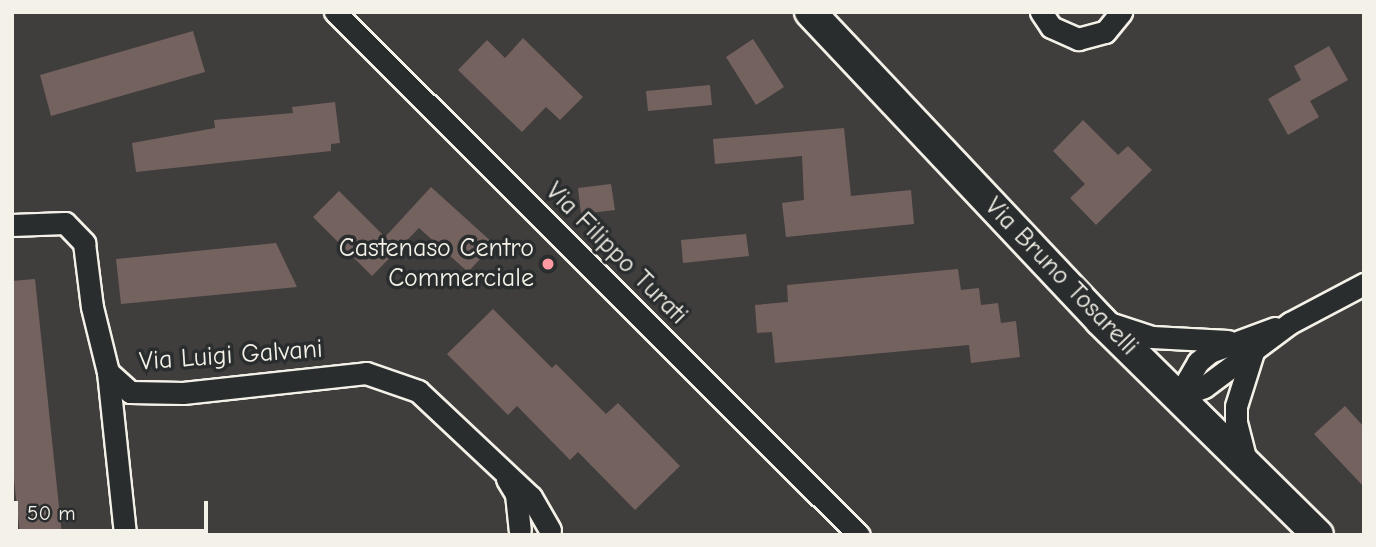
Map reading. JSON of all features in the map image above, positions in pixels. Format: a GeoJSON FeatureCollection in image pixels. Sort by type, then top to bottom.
{"type":"FeatureCollection","features":[{"type":"Feature","properties":{"kind":"street","name":"Via Filippo Turati"},"geometry":{"type":"LineString","coordinates":[[335,12],[859,535]]}},
{"type":"Feature","properties":{"kind":"street","name":"Via Bruno Tosarelli"},"geometry":{"type":"LineString","coordinates":[[810,12],[1100,320],[1251,473],[1318,535]]}},
{"type":"Feature","properties":{"kind":"street"},"geometry":{"type":"LineString","coordinates":[[1041,12],[1051,27],[1077,39],[1105,32],[1121,12]]}},
{"type":"Feature","properties":{"kind":"street","name":"Via Luigi Galvani"},"geometry":{"type":"LineString","coordinates":[[12,225],[65,223],[84,243],[92,307],[108,372],[130,393],[183,393],[366,373],[418,391],[531,497],[553,532]]}},
{"type":"Feature","properties":{"kind":"street"},"geometry":{"type":"LineString","coordinates":[[1177,398],[1205,387],[1245,346],[1364,284]]}},
{"type":"Feature","properties":{"kind":"street"},"geometry":{"type":"LineString","coordinates":[[1100,320],[1165,339],[1245,346]]}},
{"type":"Feature","properties":{"kind":"street"},"geometry":{"type":"LineString","coordinates":[[1245,346],[1236,422],[1251,473]]}},
{"type":"Feature","properties":{"kind":"street"},"geometry":{"type":"LineString","coordinates":[[108,372],[125,535]]}},
{"type":"Feature","properties":{"kind":"street","name":"Via Luigi Galvani"},"geometry":{"type":"LineString","coordinates":[[502,471],[516,494],[516,532]]}},
{"type":"Feature","properties":{"kind":"street"},"geometry":{"type":"LineString","coordinates":[[516,532],[530,526],[553,532]]}},
{"type":"Feature","properties":{"kind":"building"},"geometry":{"type":"Polygon","coordinates":[[[193,31],[205,72],[51,116],[40,75],[193,31]]]}},
{"type":"Feature","properties":{"kind":"building"},"geometry":{"type":"Polygon","coordinates":[[[523,38],[583,97],[560,120],[546,107],[522,132],[458,70],[487,40],[505,58],[523,38]]]}},
{"type":"Feature","properties":{"kind":"building"},"geometry":{"type":"Polygon","coordinates":[[[753,39],[784,87],[756,105],[726,57],[753,39]]]}},
{"type":"Feature","properties":{"kind":"building"},"geometry":{"type":"Polygon","coordinates":[[[1329,46],[1348,80],[1310,101],[1319,117],[1288,135],[1268,99],[1301,80],[1294,66],[1329,46]]]}},
{"type":"Feature","properties":{"kind":"building"},"geometry":{"type":"Polygon","coordinates":[[[710,85],[712,105],[648,111],[646,91],[710,85]]]}},
{"type":"Feature","properties":{"kind":"building"},"geometry":{"type":"Polygon","coordinates":[[[335,102],[340,143],[331,144],[331,151],[136,172],[132,143],[215,128],[214,120],[293,113],[292,107],[335,102]]]}},
{"type":"Feature","properties":{"kind":"building"},"geometry":{"type":"Polygon","coordinates":[[[1083,120],[1118,155],[1128,146],[1152,170],[1096,225],[1070,198],[1085,184],[1053,151],[1083,120]]]}},
{"type":"Feature","properties":{"kind":"building"},"geometry":{"type":"Polygon","coordinates":[[[844,128],[851,196],[911,190],[914,224],[786,237],[782,203],[804,200],[802,156],[715,164],[713,139],[844,128]]]}},
{"type":"Feature","properties":{"kind":"building"},"geometry":{"type":"Polygon","coordinates":[[[611,184],[615,210],[581,214],[578,188],[611,184]]]}},
{"type":"Feature","properties":{"kind":"building"},"geometry":{"type":"Polygon","coordinates":[[[431,187],[494,244],[468,272],[419,228],[372,276],[313,217],[339,191],[385,237],[431,187]]]}},
{"type":"Feature","properties":{"kind":"building"},"geometry":{"type":"Polygon","coordinates":[[[746,234],[749,256],[683,263],[681,240],[746,234]]]}},
{"type":"Feature","properties":{"kind":"building"},"geometry":{"type":"Polygon","coordinates":[[[276,243],[297,287],[121,304],[116,259],[276,243]]]}},
{"type":"Feature","properties":{"kind":"building"},"geometry":{"type":"Polygon","coordinates":[[[958,269],[961,290],[979,288],[981,305],[998,303],[1001,323],[1016,321],[1020,357],[971,363],[969,345],[775,363],[772,332],[757,333],[755,305],[788,302],[787,285],[958,269]]]}},
{"type":"Feature","properties":{"kind":"building"},"geometry":{"type":"Polygon","coordinates":[[[35,279],[62,535],[20,535],[12,461],[12,281],[35,279]]]}},
{"type":"Feature","properties":{"kind":"building"},"geometry":{"type":"Polygon","coordinates":[[[493,309],[552,368],[556,364],[606,414],[618,403],[680,466],[635,510],[578,452],[570,460],[517,406],[508,415],[447,354],[493,309]]]}},
{"type":"Feature","properties":{"kind":"building"},"geometry":{"type":"Polygon","coordinates":[[[1345,406],[1364,427],[1364,487],[1314,434],[1345,406]]]}},
{"type":"Feature","properties":{"kind":"place","name":"Castenaso Centro Commerciale"},"geometry":{"type":"Point","coordinates":[548,264]}}]}
